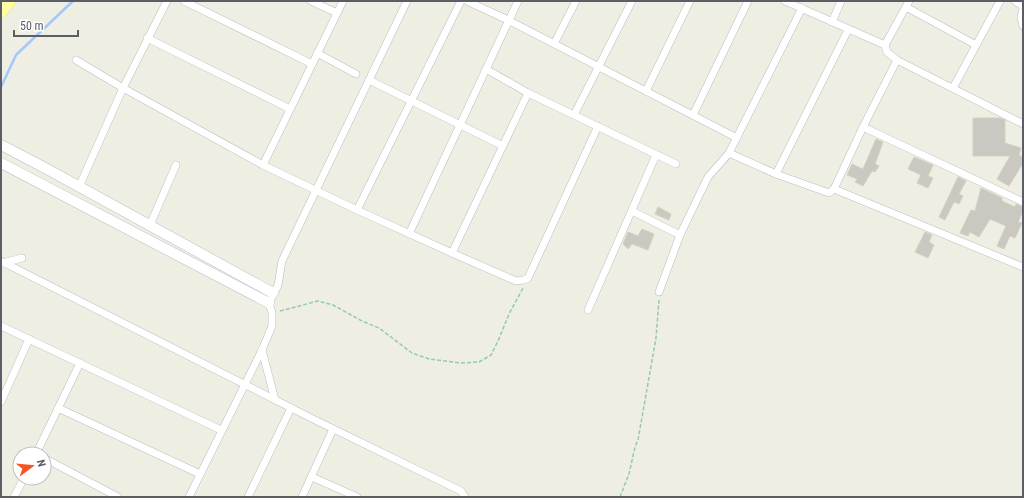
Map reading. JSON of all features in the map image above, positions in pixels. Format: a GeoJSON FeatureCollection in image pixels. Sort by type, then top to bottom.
{"type":"FeatureCollection","features":[{"type":"Feature","properties":{"kind":"main road"},"geometry":{"type":"LineString","coordinates":[[1,12],[10,1]]}},
{"type":"Feature","properties":{"kind":"street"},"geometry":{"type":"LineString","coordinates":[[79,186],[123,88],[167,1]]}},
{"type":"Feature","properties":{"kind":"street"},"geometry":{"type":"LineString","coordinates":[[184,1],[312,64]]}},
{"type":"Feature","properties":{"kind":"street"},"geometry":{"type":"LineString","coordinates":[[311,1],[336,13]]}},
{"type":"Feature","properties":{"kind":"street"},"geometry":{"type":"LineString","coordinates":[[263,165],[342,1]]}},
{"type":"Feature","properties":{"kind":"street"},"geometry":{"type":"LineString","coordinates":[[189,497],[262,350],[272,326],[271,308],[273,293],[278,285],[282,261],[408,1]]}},
{"type":"Feature","properties":{"kind":"street"},"geometry":{"type":"LineString","coordinates":[[357,210],[461,1]]}},
{"type":"Feature","properties":{"kind":"street"},"geometry":{"type":"LineString","coordinates":[[467,1],[508,20],[737,138]]}},
{"type":"Feature","properties":{"kind":"street"},"geometry":{"type":"LineString","coordinates":[[409,234],[518,1]]}},
{"type":"Feature","properties":{"kind":"street"},"geometry":{"type":"LineString","coordinates":[[554,44],[576,1]]}},
{"type":"Feature","properties":{"kind":"street"},"geometry":{"type":"LineString","coordinates":[[574,114],[632,1]]}},
{"type":"Feature","properties":{"kind":"street"},"geometry":{"type":"LineString","coordinates":[[646,91],[690,1]]}},
{"type":"Feature","properties":{"kind":"street"},"geometry":{"type":"LineString","coordinates":[[693,115],[748,1]]}},
{"type":"Feature","properties":{"kind":"street"},"geometry":{"type":"LineString","coordinates":[[785,1],[885,45]]}},
{"type":"Feature","properties":{"kind":"street"},"geometry":{"type":"LineString","coordinates":[[832,22],[841,1]]}},
{"type":"Feature","properties":{"kind":"street"},"geometry":{"type":"LineString","coordinates":[[953,88],[1000,1]]}},
{"type":"Feature","properties":{"kind":"street"},"geometry":{"type":"LineString","coordinates":[[1015,1],[1023,7],[1020,18],[1023,26]]}},
{"type":"Feature","properties":{"kind":"street"},"geometry":{"type":"LineString","coordinates":[[976,45],[908,4],[885,45],[887,52],[897,60],[1023,124]]}},
{"type":"Feature","properties":{"kind":"street"},"geometry":{"type":"LineString","coordinates":[[659,292],[680,235],[708,177],[729,153],[802,8]]}},
{"type":"Feature","properties":{"kind":"street"},"geometry":{"type":"LineString","coordinates":[[776,174],[848,30]]}},
{"type":"Feature","properties":{"kind":"street"},"geometry":{"type":"LineString","coordinates":[[147,38],[290,109]]}},
{"type":"Feature","properties":{"kind":"street"},"geometry":{"type":"LineString","coordinates":[[317,53],[356,74]]}},
{"type":"Feature","properties":{"kind":"street"},"geometry":{"type":"LineString","coordinates":[[76,60],[123,88],[263,165],[409,234],[516,280],[524,280],[528,278],[598,126]]}},
{"type":"Feature","properties":{"kind":"street"},"geometry":{"type":"LineString","coordinates":[[729,153],[776,174],[829,193],[834,189],[897,60]]}},
{"type":"Feature","properties":{"kind":"street"},"geometry":{"type":"LineString","coordinates":[[486,70],[528,93],[676,164]]}},
{"type":"Feature","properties":{"kind":"street"},"geometry":{"type":"LineString","coordinates":[[369,80],[503,146]]}},
{"type":"Feature","properties":{"kind":"street"},"geometry":{"type":"LineString","coordinates":[[452,253],[528,93]]}},
{"type":"Feature","properties":{"kind":"street"},"geometry":{"type":"LineString","coordinates":[[863,127],[1023,202]]}},
{"type":"Feature","properties":{"kind":"street"},"geometry":{"type":"LineString","coordinates":[[1,145],[79,186],[273,293]]}},
{"type":"Feature","properties":{"kind":"street"},"geometry":{"type":"LineString","coordinates":[[588,310],[656,155]]}},
{"type":"Feature","properties":{"kind":"street"},"geometry":{"type":"LineString","coordinates":[[1,163],[271,308]]}},
{"type":"Feature","properties":{"kind":"street"},"geometry":{"type":"LineString","coordinates":[[150,225],[176,165]]}},
{"type":"Feature","properties":{"kind":"street"},"geometry":{"type":"LineString","coordinates":[[834,189],[1023,267]]}},
{"type":"Feature","properties":{"kind":"street"},"geometry":{"type":"LineString","coordinates":[[632,211],[680,235]]}},
{"type":"Feature","properties":{"kind":"street"},"geometry":{"type":"LineString","coordinates":[[2,262],[22,258]]}},
{"type":"Feature","properties":{"kind":"street"},"geometry":{"type":"LineString","coordinates":[[2,262],[461,492],[464,497]]}},
{"type":"Feature","properties":{"kind":"street"},"geometry":{"type":"LineString","coordinates":[[1,326],[221,430]]}},
{"type":"Feature","properties":{"kind":"street"},"geometry":{"type":"LineString","coordinates":[[1,402],[29,339]]}},
{"type":"Feature","properties":{"kind":"street"},"geometry":{"type":"LineString","coordinates":[[262,350],[275,400]]}},
{"type":"Feature","properties":{"kind":"street"},"geometry":{"type":"LineString","coordinates":[[40,446],[80,363]]}},
{"type":"Feature","properties":{"kind":"street"},"geometry":{"type":"LineString","coordinates":[[58,408],[200,474]]}},
{"type":"Feature","properties":{"kind":"street"},"geometry":{"type":"LineString","coordinates":[[248,497],[291,408]]}},
{"type":"Feature","properties":{"kind":"street"},"geometry":{"type":"LineString","coordinates":[[302,497],[333,429]]}},
{"type":"Feature","properties":{"kind":"street"},"geometry":{"type":"LineString","coordinates":[[52,462],[118,497]]}},
{"type":"Feature","properties":{"kind":"street"},"geometry":{"type":"LineString","coordinates":[[312,477],[357,497]]}},
{"type":"Feature","properties":{"kind":"street"},"geometry":{"type":"LineString","coordinates":[[14,497],[20,486]]}},
{"type":"Feature","properties":{"kind":"path"},"geometry":{"type":"LineString","coordinates":[[271,308],[318,301],[334,305],[362,321],[379,328],[412,353],[429,359],[460,363],[479,362],[491,355],[509,314],[528,278]]}},
{"type":"Feature","properties":{"kind":"path"},"geometry":{"type":"LineString","coordinates":[[620,497],[629,474],[638,440],[656,338],[659,292]]}},
{"type":"Feature","properties":{"kind":"building"},"geometry":{"type":"Polygon","coordinates":[[[973,118],[1000,118],[1005,120],[1005,143],[1021,148],[1019,155],[1023,158],[1023,163],[1009,186],[997,179],[1010,156],[973,156],[973,118]]]}},
{"type":"Feature","properties":{"kind":"building"},"geometry":{"type":"Polygon","coordinates":[[[876,139],[883,142],[875,164],[879,166],[875,172],[872,171],[863,186],[855,182],[857,179],[847,175],[852,164],[863,169],[876,139]]]}},
{"type":"Feature","properties":{"kind":"building"},"geometry":{"type":"Polygon","coordinates":[[[914,157],[933,165],[928,176],[933,178],[928,188],[917,183],[921,175],[908,169],[914,157]]]}},
{"type":"Feature","properties":{"kind":"building"},"geometry":{"type":"Polygon","coordinates":[[[958,177],[966,181],[959,194],[963,196],[959,204],[954,202],[945,220],[939,217],[958,177]]]}},
{"type":"Feature","properties":{"kind":"building"},"geometry":{"type":"Polygon","coordinates":[[[981,188],[1002,198],[1002,201],[1015,207],[1016,204],[1023,207],[1023,211],[1018,222],[1022,223],[1015,238],[1010,236],[1004,249],[997,246],[1006,226],[990,219],[979,237],[970,232],[968,236],[960,233],[971,210],[975,211],[981,188]]]}},
{"type":"Feature","properties":{"kind":"building"},"geometry":{"type":"Polygon","coordinates":[[[658,207],[671,214],[669,220],[655,214],[658,207]]]}},
{"type":"Feature","properties":{"kind":"building"},"geometry":{"type":"Polygon","coordinates":[[[642,229],[654,234],[648,250],[632,244],[628,249],[623,244],[628,232],[638,236],[642,229]]]}},
{"type":"Feature","properties":{"kind":"building"},"geometry":{"type":"Polygon","coordinates":[[[925,232],[932,235],[929,242],[934,245],[928,258],[915,252],[925,232]]]}},
{"type":"Feature","properties":{"kind":"waterway"},"geometry":{"type":"LineString","coordinates":[[1,87],[16,55],[73,1]]}}]}
